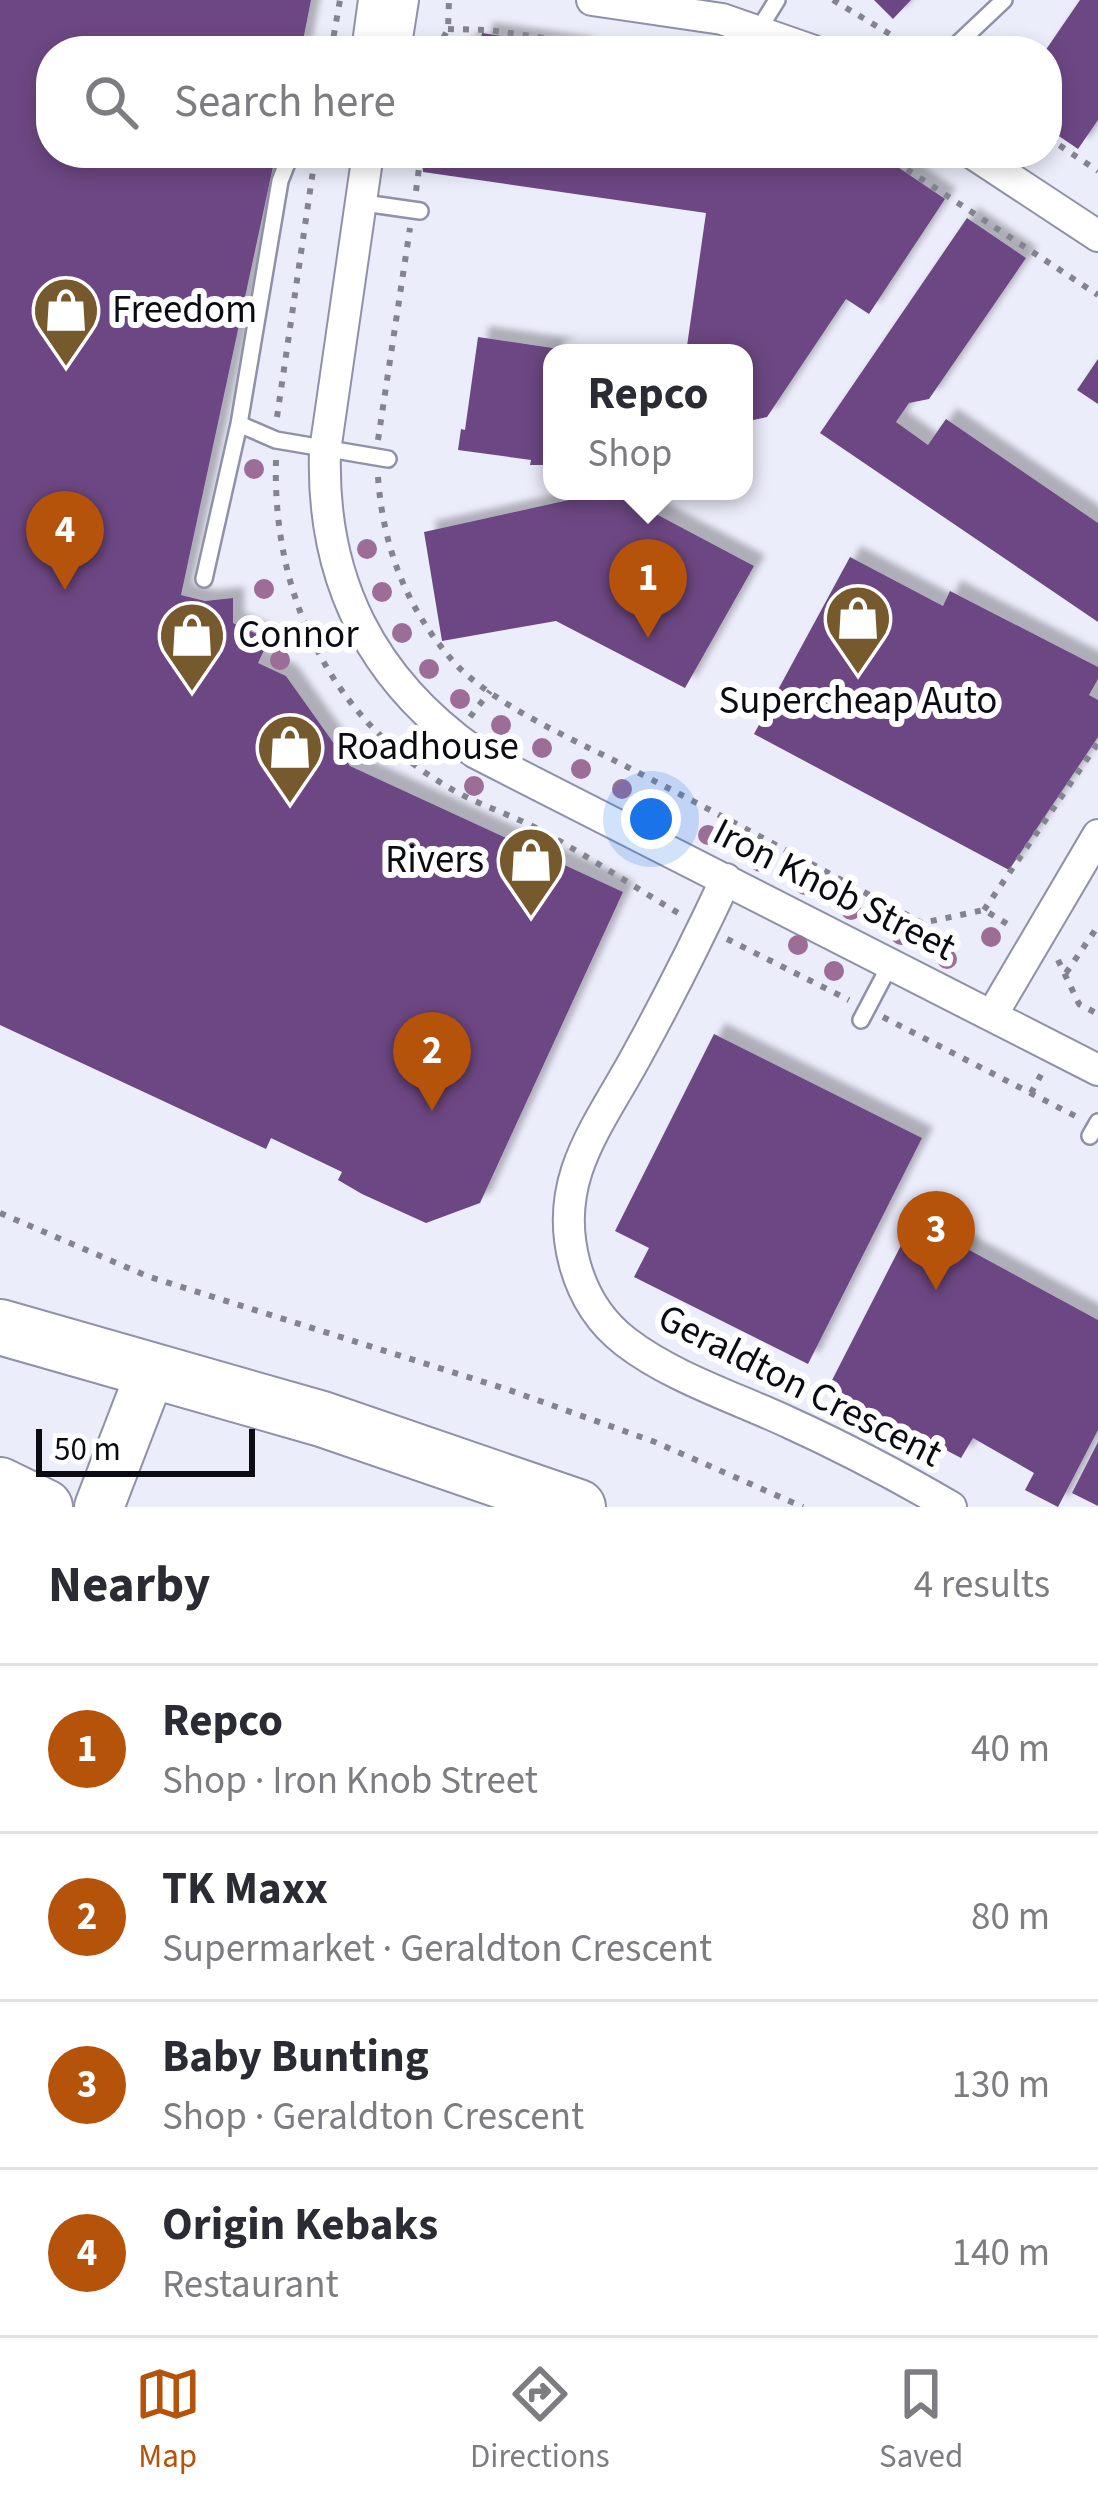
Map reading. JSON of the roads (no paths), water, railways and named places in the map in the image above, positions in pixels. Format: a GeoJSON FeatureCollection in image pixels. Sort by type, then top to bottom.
{"type":"FeatureCollection","features":[{"type":"Feature","properties":{"kind":"highway"},"geometry":{"type":"LineString","coordinates":[[0,1327],[440,1456],[578,1507]]}},
{"type":"Feature","properties":{"kind":"highway"},"geometry":{"type":"LineString","coordinates":[[0,1485],[45,1507]]}},
{"type":"Feature","properties":{"kind":"main road"},"geometry":{"type":"LineString","coordinates":[[99,1507],[152,1369]]}},
{"type":"Feature","properties":{"kind":"street"},"geometry":{"type":"LineString","coordinates":[[369,36],[374,0]]}},
{"type":"Feature","properties":{"kind":"street"},"geometry":{"type":"LineString","coordinates":[[397,36],[403,0]]}},
{"type":"Feature","properties":{"kind":"street"},"geometry":{"type":"LineString","coordinates":[[608,1],[722,19],[776,36]]}},
{"type":"Feature","properties":{"kind":"street","name":"Iron Knob Street"},"geometry":{"type":"LineString","coordinates":[[367,168],[325,451],[324,496],[340,578],[374,652],[423,712],[487,759],[1098,1070]]}},
{"type":"Feature","properties":{"kind":"street"},"geometry":{"type":"LineString","coordinates":[[995,168],[1098,236]]}},
{"type":"Feature","properties":{"kind":"street"},"geometry":{"type":"LineString","coordinates":[[992,1015],[1098,835]]}},
{"type":"Feature","properties":{"kind":"street","name":"Geraldton Crescent"},"geometry":{"type":"LineString","coordinates":[[726,879],[577,1169],[568,1227],[582,1286],[602,1318],[626,1342],[665,1365],[887,1469],[951,1507]]}},
{"type":"Feature","properties":{"kind":"lane"},"geometry":{"type":"LineString","coordinates":[[759,29],[777,0]]}},
{"type":"Feature","properties":{"kind":"lane"},"geometry":{"type":"LineString","coordinates":[[966,36],[1004,0]]}},
{"type":"Feature","properties":{"kind":"lane"},"geometry":{"type":"LineString","coordinates":[[204,579],[239,424],[285,168]]}},
{"type":"Feature","properties":{"kind":"lane"},"geometry":{"type":"LineString","coordinates":[[364,203],[416,210]]}},
{"type":"Feature","properties":{"kind":"lane"},"geometry":{"type":"LineString","coordinates":[[239,424],[276,440],[382,458]]}},
{"type":"Feature","properties":{"kind":"lane"},"geometry":{"type":"LineString","coordinates":[[864,1015],[891,963]]}},
{"type":"Feature","properties":{"kind":"place","name":"Freedom"},"geometry":{"type":"Point","coordinates":[66,369]}},
{"type":"Feature","properties":{"kind":"place","name":"Origin Kebaks"},"geometry":{"type":"Point","coordinates":[65,590]}},
{"type":"Feature","properties":{"kind":"place","name":"Repco"},"geometry":{"type":"Point","coordinates":[648,638]}},
{"type":"Feature","properties":{"kind":"place","name":"Supercheap Auto"},"geometry":{"type":"Point","coordinates":[858,677]}},
{"type":"Feature","properties":{"kind":"place","name":"Connor"},"geometry":{"type":"Point","coordinates":[192,694]}},
{"type":"Feature","properties":{"kind":"place","name":"Roadhouse"},"geometry":{"type":"Point","coordinates":[290,806]}},
{"type":"Feature","properties":{"kind":"place","name":"Rivers"},"geometry":{"type":"Point","coordinates":[531,919]}},
{"type":"Feature","properties":{"kind":"place","name":"TK Maxx"},"geometry":{"type":"Point","coordinates":[432,1111]}},
{"type":"Feature","properties":{"kind":"place","name":"Baby Bunting"},"geometry":{"type":"Point","coordinates":[936,1290]}}]}
